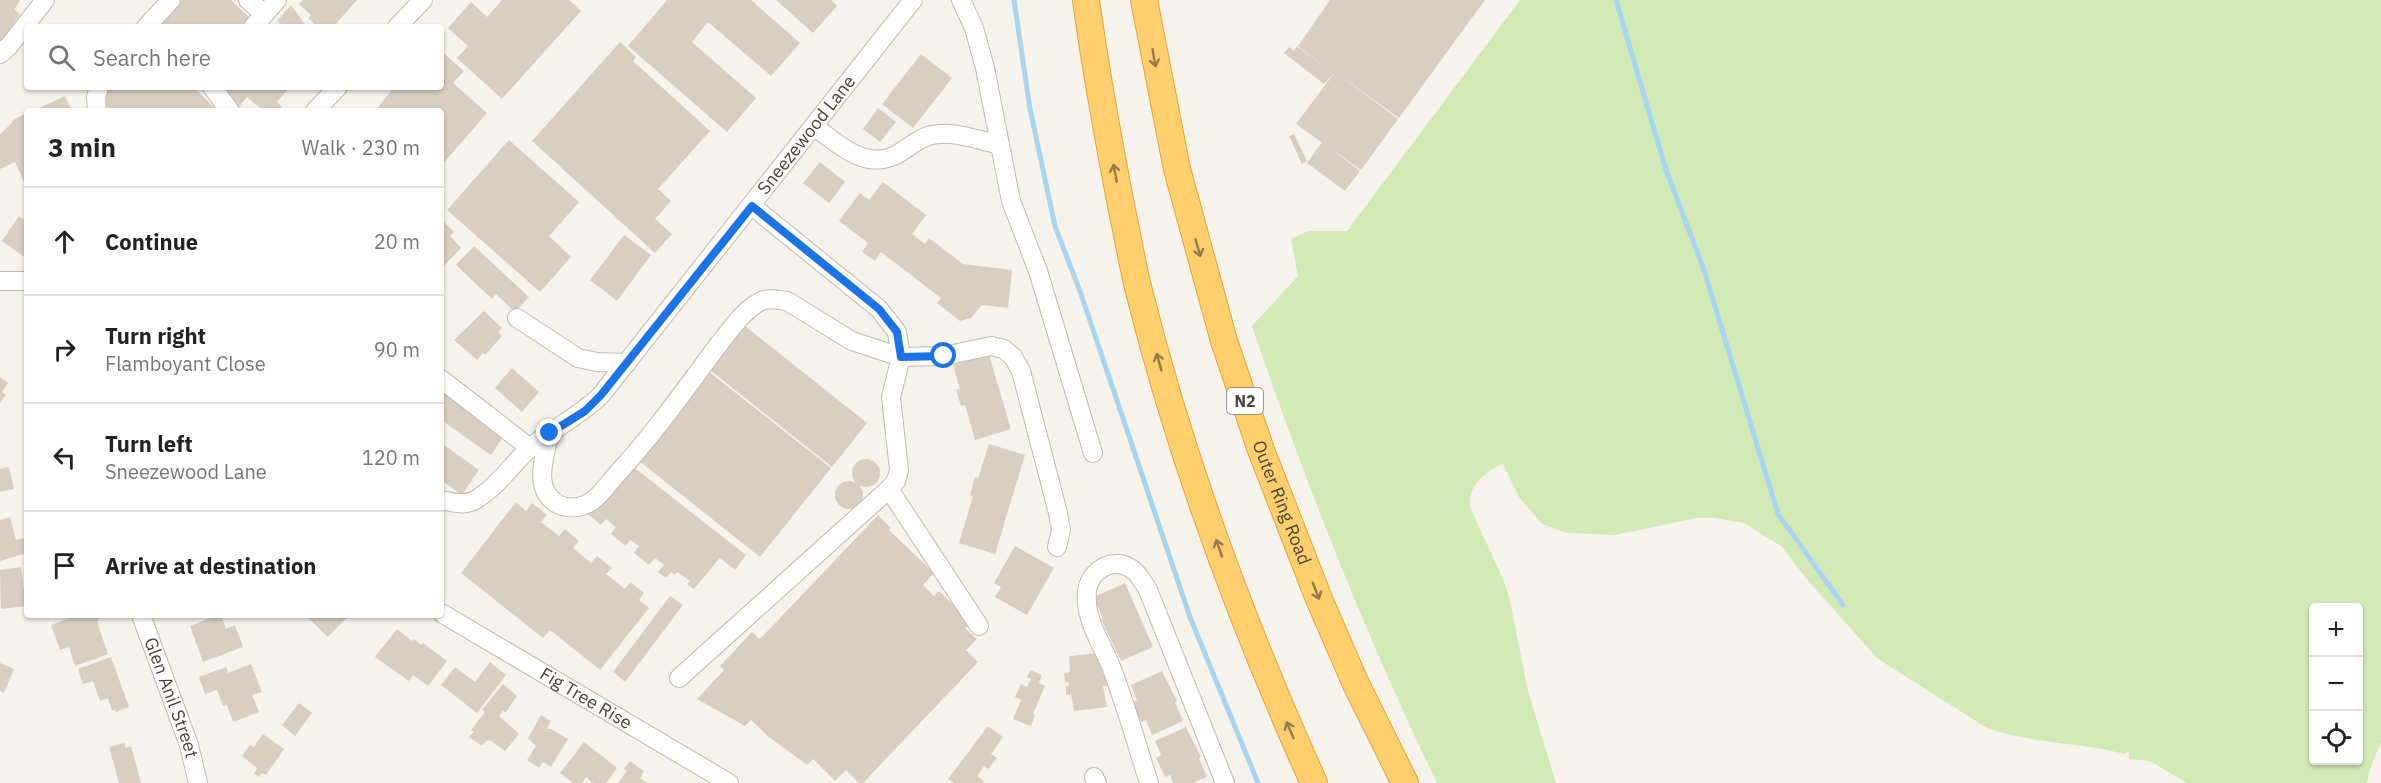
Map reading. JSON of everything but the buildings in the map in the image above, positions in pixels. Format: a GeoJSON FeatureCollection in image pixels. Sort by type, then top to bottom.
{"type":"FeatureCollection","features":[{"type":"Feature","properties":{"kind":"highway"},"geometry":{"type":"LineString","coordinates":[[1086,0],[1112,157],[1139,294],[1173,410],[1227,573],[1314,783]]}},
{"type":"Feature","properties":{"kind":"highway","name":"Outer Ring Road"},"geometry":{"type":"LineString","coordinates":[[1144,0],[1177,169],[1224,341],[1261,450],[1319,599],[1355,682],[1405,783]]}},
{"type":"Feature","properties":{"kind":"street"},"geometry":{"type":"LineString","coordinates":[[26,24],[45,0]]}},
{"type":"Feature","properties":{"kind":"street"},"geometry":{"type":"LineString","coordinates":[[149,24],[171,0]]}},
{"type":"Feature","properties":{"kind":"street"},"geometry":{"type":"LineString","coordinates":[[248,0],[259,20],[277,0]]}},
{"type":"Feature","properties":{"kind":"street"},"geometry":{"type":"LineString","coordinates":[[400,24],[423,0]]}},
{"type":"Feature","properties":{"kind":"street","name":"Sneezewood Lane"},"geometry":{"type":"LineString","coordinates":[[444,501],[470,503],[486,492],[530,448],[585,411],[601,395],[815,127],[913,0]]}},
{"type":"Feature","properties":{"kind":"street"},"geometry":{"type":"LineString","coordinates":[[961,0],[974,28],[986,68],[1011,201],[1038,271],[1092,453]]}},
{"type":"Feature","properties":{"kind":"street"},"geometry":{"type":"LineString","coordinates":[[0,54],[24,27]]}},
{"type":"Feature","properties":{"kind":"street"},"geometry":{"type":"LineString","coordinates":[[97,108],[98,90]]}},
{"type":"Feature","properties":{"kind":"street"},"geometry":{"type":"LineString","coordinates":[[214,90],[228,108]]}},
{"type":"Feature","properties":{"kind":"street"},"geometry":{"type":"LineString","coordinates":[[318,108],[335,90]]}},
{"type":"Feature","properties":{"kind":"street"},"geometry":{"type":"LineString","coordinates":[[815,127],[865,159],[877,160],[900,153],[927,136],[940,133],[1000,146]]}},
{"type":"Feature","properties":{"kind":"street"},"geometry":{"type":"LineString","coordinates":[[679,678],[889,489],[896,481],[899,470],[891,397],[901,357],[897,332],[879,309],[752,206]]}},
{"type":"Feature","properties":{"kind":"street"},"geometry":{"type":"LineString","coordinates":[[0,281],[24,281]]}},
{"type":"Feature","properties":{"kind":"street"},"geometry":{"type":"LineString","coordinates":[[550,433],[542,464],[542,482],[548,495],[556,504],[568,508],[580,507],[593,501],[629,461],[731,329],[751,309],[763,301],[775,299],[787,301],[852,341],[901,357],[944,356],[991,346],[1004,349],[1013,357],[1021,371],[1058,513],[1061,530],[1057,548]]}},
{"type":"Feature","properties":{"kind":"street"},"geometry":{"type":"LineString","coordinates":[[517,318],[578,358],[597,362],[627,363]]}},
{"type":"Feature","properties":{"kind":"street"},"geometry":{"type":"LineString","coordinates":[[444,381],[530,448]]}},
{"type":"Feature","properties":{"kind":"street"},"geometry":{"type":"LineString","coordinates":[[889,489],[979,626]]}},
{"type":"Feature","properties":{"kind":"street"},"geometry":{"type":"LineString","coordinates":[[1149,783],[1112,668],[1094,632],[1088,608],[1087,589],[1093,575],[1103,567],[1114,564],[1135,570],[1148,590],[1226,783]]}},
{"type":"Feature","properties":{"kind":"street","name":"Fig Tree Rise"},"geometry":{"type":"LineString","coordinates":[[444,615],[729,783]]}},
{"type":"Feature","properties":{"kind":"street","name":"Glen Anil Street"},"geometry":{"type":"LineString","coordinates":[[142,618],[189,745],[198,783]]}},
{"type":"Feature","properties":{"kind":"green space"},"geometry":{"type":"Polygon","coordinates":[[[1520,0],[2381,0],[2381,742],[2367,783],[2187,783],[2150,761],[2129,759],[2129,751],[2125,754],[2038,740],[1987,728],[1878,659],[1809,582],[1781,546],[1744,523],[1715,518],[1697,518],[1615,535],[1567,533],[1542,524],[1519,497],[1503,464],[1479,480],[1472,492],[1470,507],[1509,596],[1528,691],[1556,783],[1437,783],[1385,671],[1337,557],[1252,326],[1298,276],[1291,239],[1308,231],[1347,231],[1520,0]]]}},
{"type":"Feature","properties":{"kind":"waterway"},"geometry":{"type":"LineString","coordinates":[[1014,0],[1030,109],[1055,226],[1081,294],[1190,617],[1258,783]]}},
{"type":"Feature","properties":{"kind":"waterway"},"geometry":{"type":"LineString","coordinates":[[1616,0],[1666,170],[1704,270],[1778,514],[1843,605]]}},
{"type":"Feature","properties":{"kind":"route"},"geometry":{"type":"LineString","coordinates":[[550,433],[585,411],[601,395],[752,206],[879,309],[897,332],[901,357],[944,356]]}}]}
